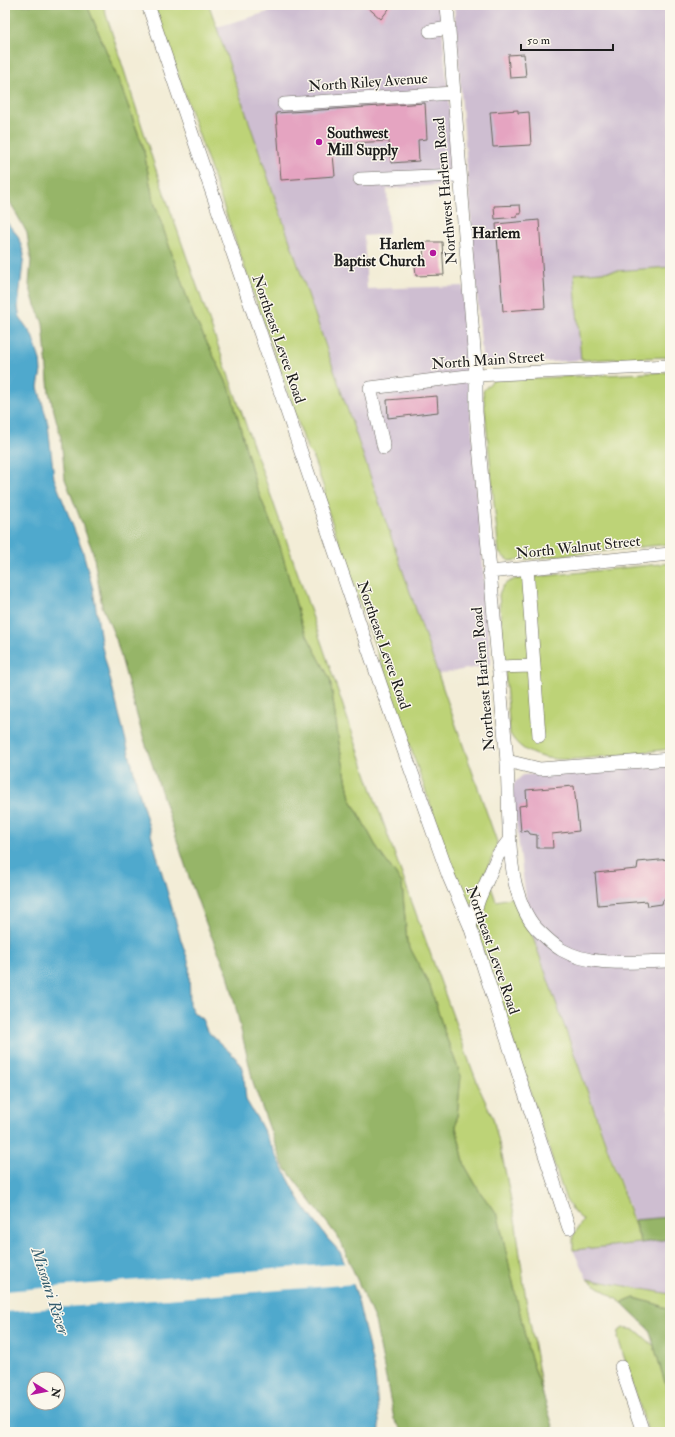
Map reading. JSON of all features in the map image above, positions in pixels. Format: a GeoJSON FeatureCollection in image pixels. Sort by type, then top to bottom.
{"type":"FeatureCollection","features":[{"type":"Feature","properties":{"kind":"street","name":"Northeast Levee Road"},"geometry":{"type":"LineString","coordinates":[[148,5],[381,686],[449,877],[470,926],[569,1228]]}},
{"type":"Feature","properties":{"kind":"street","name":"Northwest Harlem Road"},"geometry":{"type":"LineString","coordinates":[[447,5],[459,175],[476,375]]}},
{"type":"Feature","properties":{"kind":"street"},"geometry":{"type":"LineString","coordinates":[[430,30],[449,28]]}},
{"type":"Feature","properties":{"kind":"street","name":"North Riley Avenue"},"geometry":{"type":"LineString","coordinates":[[284,104],[453,93]]}},
{"type":"Feature","properties":{"kind":"street"},"geometry":{"type":"LineString","coordinates":[[360,179],[459,175]]}},
{"type":"Feature","properties":{"kind":"street","name":"North Main Street"},"geometry":{"type":"LineString","coordinates":[[384,448],[370,388],[476,375],[670,366]]}},
{"type":"Feature","properties":{"kind":"street","name":"Northeast Harlem Road"},"geometry":{"type":"LineString","coordinates":[[476,375],[476,412],[489,572],[507,761],[510,840],[515,882],[519,898],[526,913],[536,927],[560,949],[575,956],[607,962],[670,960]]}},
{"type":"Feature","properties":{"kind":"street","name":"North Walnut Street"},"geometry":{"type":"LineString","coordinates":[[489,572],[670,554]]}},
{"type":"Feature","properties":{"kind":"street"},"geometry":{"type":"LineString","coordinates":[[527,568],[539,736]]}},
{"type":"Feature","properties":{"kind":"street"},"geometry":{"type":"LineString","coordinates":[[498,667],[534,666]]}},
{"type":"Feature","properties":{"kind":"street"},"geometry":{"type":"LineString","coordinates":[[507,761],[540,769],[670,759]]}},
{"type":"Feature","properties":{"kind":"street"},"geometry":{"type":"LineString","coordinates":[[470,926],[479,899],[498,855],[510,840]]}},
{"type":"Feature","properties":{"kind":"street"},"geometry":{"type":"LineString","coordinates":[[621,1367],[643,1432]]}},
{"type":"Feature","properties":{"kind":"shaded area"},"geometry":{"type":"Polygon","coordinates":[[[292,5],[440,5],[456,184],[387,189],[389,234],[364,236],[367,289],[463,286],[469,351],[470,402],[491,665],[438,674],[217,27],[292,5]]]}},
{"type":"Feature","properties":{"kind":"shaded area"},"geometry":{"type":"Polygon","coordinates":[[[454,5],[667,5],[670,30],[670,267],[574,274],[581,360],[495,365],[486,361],[482,356],[454,5]]]}},
{"type":"Feature","properties":{"kind":"shaded area"},"geometry":{"type":"Polygon","coordinates":[[[670,765],[670,1217],[634,1220],[530,929],[512,792],[514,783],[523,775],[670,765]]]}},
{"type":"Feature","properties":{"kind":"shaded area"},"geometry":{"type":"Polygon","coordinates":[[[670,1239],[670,1294],[587,1279],[573,1250],[670,1239]]]}},
{"type":"Feature","properties":{"kind":"green space"},"geometry":{"type":"Polygon","coordinates":[[[5,5],[87,5],[120,84],[143,147],[153,199],[193,315],[230,389],[256,486],[280,546],[302,626],[330,679],[339,743],[350,798],[378,850],[402,883],[407,942],[430,986],[445,1034],[461,1076],[456,1127],[465,1166],[480,1192],[498,1216],[528,1349],[554,1429],[549,1432],[403,1432],[394,1419],[375,1321],[340,1240],[283,1165],[254,1086],[228,974],[207,926],[190,880],[141,730],[116,639],[102,606],[93,552],[65,479],[61,438],[49,392],[43,323],[35,305],[29,285],[31,260],[27,233],[5,193],[5,5]]]}},
{"type":"Feature","properties":{"kind":"green space"},"geometry":{"type":"Polygon","coordinates":[[[87,5],[103,5],[155,167],[277,513],[378,808],[469,1061],[493,1118],[516,1225],[526,1300],[543,1395],[528,1349],[498,1216],[480,1192],[465,1166],[456,1127],[461,1076],[445,1034],[430,986],[407,942],[402,883],[378,850],[350,798],[339,743],[330,679],[302,626],[280,546],[256,486],[230,389],[193,315],[153,199],[143,146],[120,84],[87,5]]]}},
{"type":"Feature","properties":{"kind":"green space"},"geometry":{"type":"Polygon","coordinates":[[[154,5],[209,5],[497,842],[496,848],[472,904],[469,907],[465,905],[324,499],[325,491],[312,455],[308,451],[154,5]]]}},
{"type":"Feature","properties":{"kind":"green space"},"geometry":{"type":"Polygon","coordinates":[[[670,267],[670,357],[581,360],[574,274],[670,267]]]}},
{"type":"Feature","properties":{"kind":"green space"},"geometry":{"type":"Polygon","coordinates":[[[670,372],[670,544],[509,561],[499,553],[483,391],[493,380],[670,372]]]}},
{"type":"Feature","properties":{"kind":"green space"},"geometry":{"type":"Polygon","coordinates":[[[670,563],[670,749],[582,759],[555,759],[541,757],[529,752],[519,745],[510,734],[499,595],[503,586],[516,579],[670,563]]]}},
{"type":"Feature","properties":{"kind":"green space"},"geometry":{"type":"Polygon","coordinates":[[[490,884],[496,901],[515,897],[530,929],[641,1243],[573,1250],[573,1236],[583,1220],[575,1213],[566,1200],[476,930],[477,916],[490,884]]]}},
{"type":"Feature","properties":{"kind":"green space"},"geometry":{"type":"Polygon","coordinates":[[[670,1217],[670,1239],[641,1243],[634,1220],[670,1217]]]}},
{"type":"Feature","properties":{"kind":"green space"},"geometry":{"type":"Polygon","coordinates":[[[587,1279],[670,1294],[670,1310],[635,1298],[622,1303],[587,1279]]]}},
{"type":"Feature","properties":{"kind":"green space"},"geometry":{"type":"Polygon","coordinates":[[[634,1298],[656,1304],[670,1310],[670,1399],[649,1329],[622,1303],[634,1298]]]}},
{"type":"Feature","properties":{"kind":"green space"},"geometry":{"type":"Polygon","coordinates":[[[623,1328],[636,1330],[654,1346],[670,1399],[670,1432],[648,1432],[618,1338],[619,1331],[623,1328]]]}},
{"type":"Feature","properties":{"kind":"water","name":"Missouri River"},"geometry":{"type":"Polygon","coordinates":[[[5,220],[18,236],[24,254],[18,307],[20,318],[32,335],[40,360],[41,371],[38,387],[48,424],[54,478],[83,552],[93,589],[102,647],[139,792],[181,940],[189,963],[190,1006],[194,1013],[202,1019],[207,1031],[235,1057],[241,1066],[244,1076],[246,1100],[300,1201],[328,1239],[340,1252],[356,1292],[375,1374],[380,1432],[5,1432],[5,220]]]}},
{"type":"Feature","properties":{"kind":"pier"},"geometry":{"type":"Polygon","coordinates":[[[347,1263],[355,1284],[5,1312],[5,1291],[347,1263]]]}},
{"type":"Feature","properties":{"kind":"building"},"geometry":{"type":"Polygon","coordinates":[[[365,5],[392,5],[381,19],[365,5]]]}},
{"type":"Feature","properties":{"kind":"building"},"geometry":{"type":"Polygon","coordinates":[[[524,54],[526,77],[510,78],[508,55],[524,54]]]}},
{"type":"Feature","properties":{"kind":"building","name":"Southwest Mill Supply"},"geometry":{"type":"Polygon","coordinates":[[[425,103],[427,139],[418,140],[419,161],[391,163],[389,141],[332,144],[335,176],[281,180],[276,113],[425,103]]]}},
{"type":"Feature","properties":{"kind":"building"},"geometry":{"type":"Polygon","coordinates":[[[518,110],[518,113],[529,112],[531,145],[493,147],[490,112],[518,110]]]}},
{"type":"Feature","properties":{"kind":"building"},"geometry":{"type":"Polygon","coordinates":[[[520,205],[521,214],[517,214],[517,217],[495,219],[494,206],[520,205]]]}},
{"type":"Feature","properties":{"kind":"building"},"geometry":{"type":"Polygon","coordinates":[[[539,220],[545,308],[503,311],[496,224],[539,220]]]}},
{"type":"Feature","properties":{"kind":"building","name":"Harlem Baptist Church"},"geometry":{"type":"Polygon","coordinates":[[[423,242],[442,242],[444,275],[416,276],[415,265],[424,264],[423,242]]]}},
{"type":"Feature","properties":{"kind":"building"},"geometry":{"type":"Polygon","coordinates":[[[437,396],[438,412],[388,418],[387,400],[437,396]]]}},
{"type":"Feature","properties":{"kind":"building"},"geometry":{"type":"Polygon","coordinates":[[[574,786],[579,831],[552,834],[553,848],[537,848],[537,835],[530,834],[528,831],[521,832],[519,806],[527,805],[526,790],[574,786]]]}},
{"type":"Feature","properties":{"kind":"building"},"geometry":{"type":"Polygon","coordinates":[[[670,859],[670,912],[668,912],[667,899],[663,900],[662,904],[648,906],[647,901],[598,905],[595,873],[637,869],[638,862],[670,859]]]}},
{"type":"Feature","properties":{"kind":"place","name":"Southwest Mill Supply"},"geometry":{"type":"Point","coordinates":[319,142]}},
{"type":"Feature","properties":{"kind":"place","name":"Harlem Baptist Church"},"geometry":{"type":"Point","coordinates":[433,253]}},
{"type":"Feature","properties":{"kind":"district","name":"Harlem"},"geometry":{"type":"Point","coordinates":[496,232]}}]}
